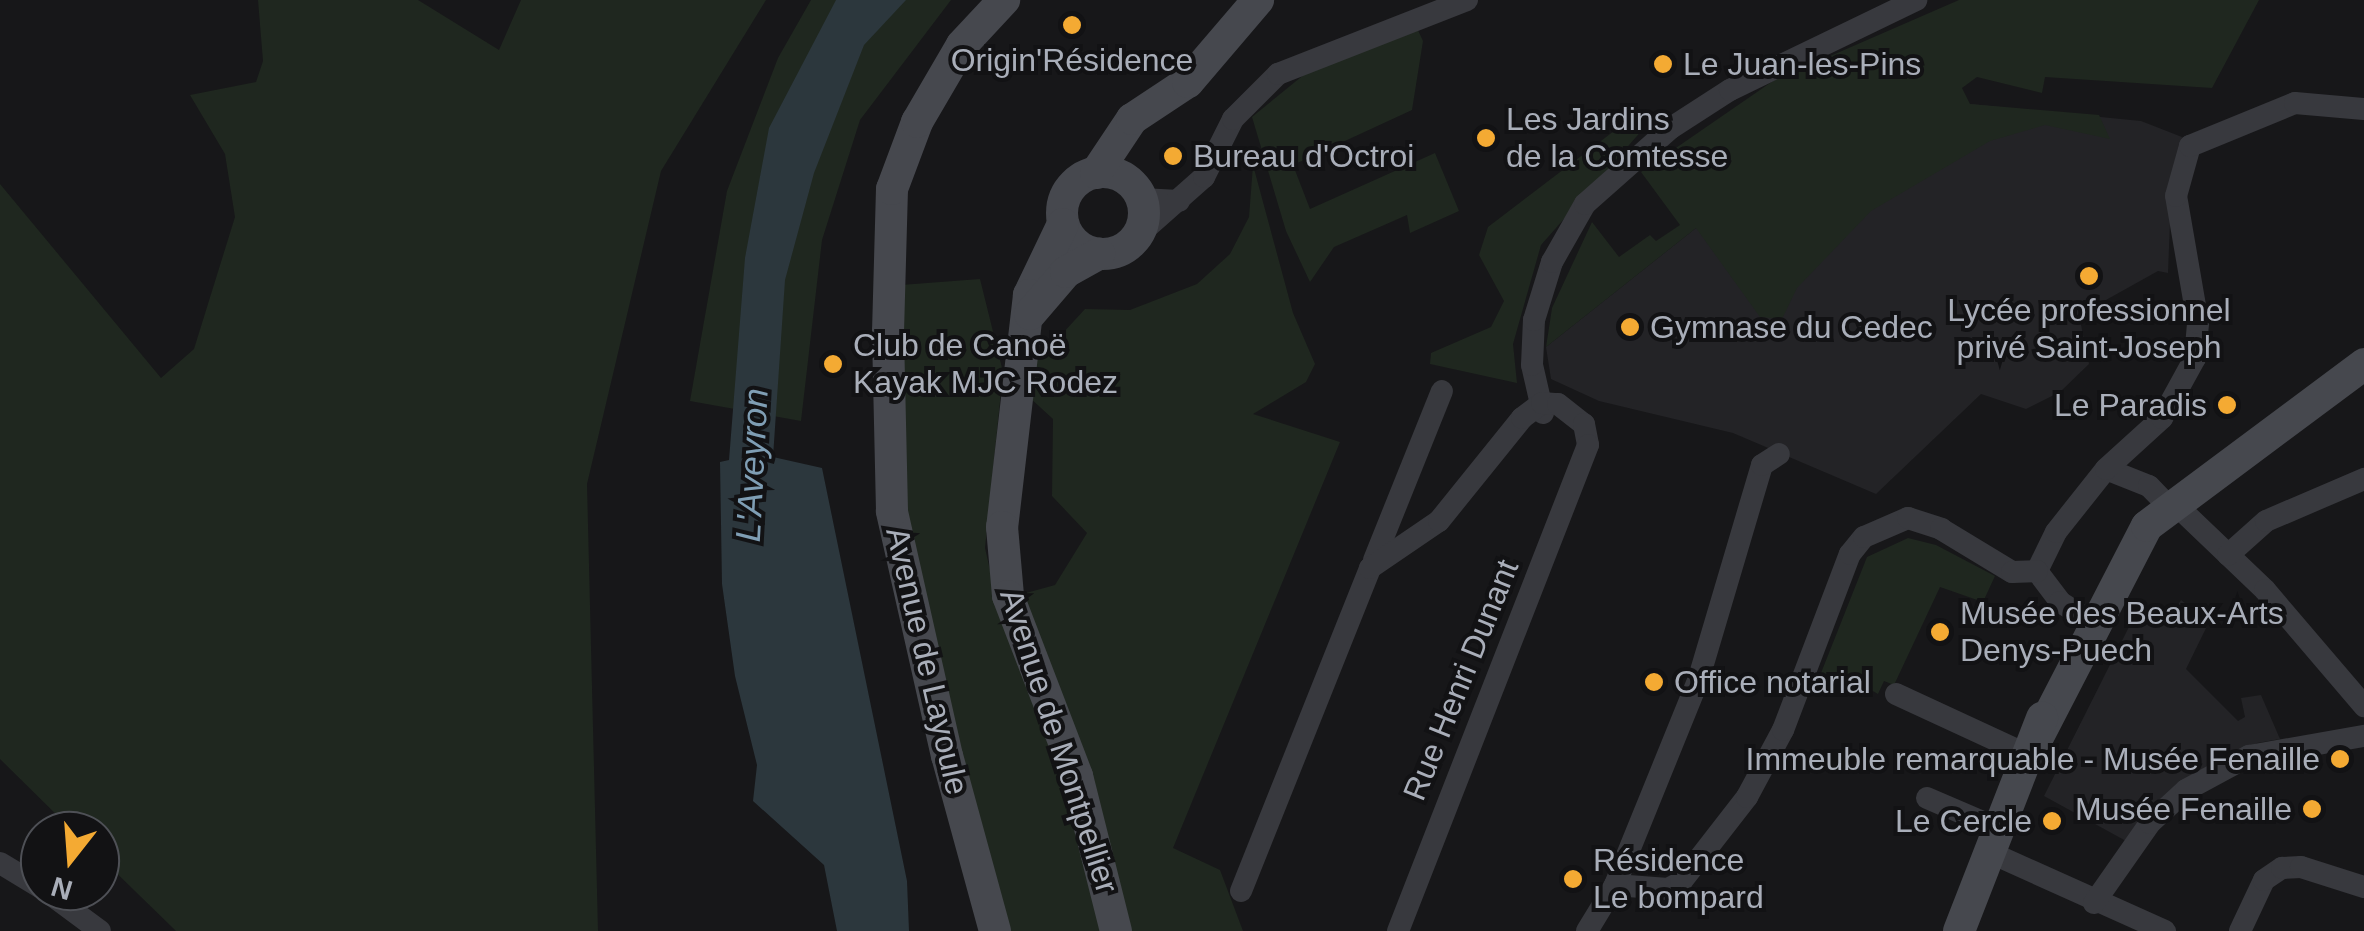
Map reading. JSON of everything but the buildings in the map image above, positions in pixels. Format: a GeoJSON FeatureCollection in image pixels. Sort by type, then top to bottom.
{"type":"FeatureCollection","features":[{"type":"Feature","properties":{"kind":"street","name":"Avenue de Layoule"},"geometry":{"type":"LineString","coordinates":[[996,931],[947,756],[892,511],[888,332],[892,189],[917,122],[962,46],[1004,0]]}},
{"type":"Feature","properties":{"kind":"street"},"geometry":{"type":"LineString","coordinates":[[1100,254],[1076,245],[1063,224],[1065,197],[1106,160],[1132,119],[1188,82],[1258,0]]}},
{"type":"Feature","properties":{"kind":"street"},"geometry":{"type":"LineString","coordinates":[[1030,314],[1066,272],[1135,238],[1204,177],[1234,120],[1278,74],[1467,0]]}},
{"type":"Feature","properties":{"kind":"street"},"geometry":{"type":"LineString","coordinates":[[1370,568],[1438,521],[1539,409],[1532,366],[1534,320],[1552,262],[1585,204],[1671,128],[1730,90],[1916,0]]}},
{"type":"Feature","properties":{"kind":"street"},"geometry":{"type":"LineString","coordinates":[[2037,571],[2056,532],[2106,469],[2162,418],[2195,358],[2198,323],[2176,196],[2190,146],[2255,114],[2295,103],[2364,109]]}},
{"type":"Feature","properties":{"kind":"street"},"geometry":{"type":"LineString","coordinates":[[1106,160],[1137,192],[1179,201]]}},
{"type":"Feature","properties":{"kind":"street"},"geometry":{"type":"LineString","coordinates":[[1135,238],[1137,192]]}},
{"type":"Feature","properties":{"kind":"street","name":"Avenue de Montpellier"},"geometry":{"type":"LineString","coordinates":[[1063,224],[1044,253],[1029,295],[1030,314],[1004,494],[1008,596],[1077,776],[1116,931]]}},
{"type":"Feature","properties":{"kind":"street"},"geometry":{"type":"LineString","coordinates":[[1959,931],[2034,746],[2146,526],[2170,504],[2364,364]]}},
{"type":"Feature","properties":{"kind":"street"},"geometry":{"type":"LineString","coordinates":[[1242,891],[1442,392]]}},
{"type":"Feature","properties":{"kind":"street","name":"Rue Henri Dunant"},"geometry":{"type":"LineString","coordinates":[[1398,931],[1584,454],[1564,420],[1539,409]]}},
{"type":"Feature","properties":{"kind":"street"},"geometry":{"type":"LineString","coordinates":[[1587,931],[1615,886],[1698,681],[1762,465],[1779,454]]}},
{"type":"Feature","properties":{"kind":"street"},"geometry":{"type":"LineString","coordinates":[[2106,469],[2148,486],[2234,560],[2364,706]]}},
{"type":"Feature","properties":{"kind":"street"},"geometry":{"type":"LineString","coordinates":[[2234,560],[2266,521],[2364,478]]}},
{"type":"Feature","properties":{"kind":"street"},"geometry":{"type":"LineString","coordinates":[[1615,886],[1668,889],[1680,882],[1747,797],[1784,730],[1850,554],[1864,537],[1908,518],[1941,529],[2012,572],[2037,571]]}},
{"type":"Feature","properties":{"kind":"street"},"geometry":{"type":"LineString","coordinates":[[2037,571],[2060,602],[2094,622]]}},
{"type":"Feature","properties":{"kind":"street"},"geometry":{"type":"LineString","coordinates":[[1896,694],[2034,746]]}},
{"type":"Feature","properties":{"kind":"street"},"geometry":{"type":"LineString","coordinates":[[2099,914],[2150,823],[2186,790],[2249,756],[2364,736]]}},
{"type":"Feature","properties":{"kind":"street"},"geometry":{"type":"LineString","coordinates":[[1927,798],[2099,914],[2165,931]]}},
{"type":"Feature","properties":{"kind":"street"},"geometry":{"type":"LineString","coordinates":[[2240,931],[2264,880],[2282,868],[2301,867],[2364,887]]}},
{"type":"Feature","properties":{"kind":"street"},"geometry":{"type":"LineString","coordinates":[[73,911],[100,931]]}},
{"type":"Feature","properties":{"kind":"shaded area"},"geometry":{"type":"Polygon","coordinates":[[[258,0],[418,0],[499,50],[521,0],[766,0],[661,171],[587,484],[598,931],[176,931],[120,876],[120,811],[53,811],[0,759],[0,184],[161,378],[194,349],[235,217],[225,154],[190,95],[256,82],[263,61],[258,0]]]}},
{"type":"Feature","properties":{"kind":"shaded area"},"geometry":{"type":"Polygon","coordinates":[[[811,0],[951,0],[860,120],[822,240],[801,421],[690,401],[727,191],[778,58],[811,0]]]}},
{"type":"Feature","properties":{"kind":"shaded area"},"geometry":{"type":"Polygon","coordinates":[[[1959,0],[2259,0],[2212,88],[2045,77],[2042,93],[1977,77],[1962,88],[1970,104],[2099,115],[2110,139],[2045,125],[1990,141],[1871,211],[1797,288],[1782,319],[1760,317],[1696,228],[1546,347],[1552,308],[1592,222],[1619,257],[1650,235],[1656,241],[1680,225],[1641,172],[1773,81],[1959,0]]]}},
{"type":"Feature","properties":{"kind":"shaded area"},"geometry":{"type":"Polygon","coordinates":[[[1417,28],[1423,41],[1412,110],[1293,165],[1310,209],[1435,153],[1459,211],[1410,233],[1407,215],[1334,247],[1310,282],[1286,231],[1252,117],[1306,73],[1417,28]]]}},
{"type":"Feature","properties":{"kind":"shaded area"},"geometry":{"type":"Polygon","coordinates":[[[1970,104],[2141,121],[2182,137],[2171,197],[2168,273],[2158,271],[2079,315],[2089,364],[2060,392],[2026,409],[1981,394],[1876,494],[1733,433],[1599,401],[1551,379],[1546,347],[1696,228],[1970,104]]]}},
{"type":"Feature","properties":{"kind":"shaded area"},"geometry":{"type":"Polygon","coordinates":[[[1635,115],[1644,128],[1541,245],[1513,344],[1517,383],[1430,364],[1431,353],[1491,327],[1504,301],[1479,255],[1488,227],[1635,115]]]}},
{"type":"Feature","properties":{"kind":"shaded area"},"geometry":{"type":"Polygon","coordinates":[[[1253,165],[1293,313],[1315,364],[1306,382],[1253,414],[1340,442],[1173,848],[1220,870],[1243,931],[1007,931],[908,542],[901,285],[980,279],[1003,372],[985,548],[997,601],[1055,585],[1087,533],[1052,496],[1053,419],[1029,397],[1037,350],[1039,359],[1085,309],[1130,310],[1197,284],[1230,254],[1249,217],[1253,165]]]}},
{"type":"Feature","properties":{"kind":"shaded area"},"geometry":{"type":"Polygon","coordinates":[[[1908,538],[1936,545],[1995,576],[1983,602],[1940,587],[1894,685],[1884,681],[1878,694],[1864,686],[1863,693],[1821,673],[1867,557],[1908,538]]]}},
{"type":"Feature","properties":{"kind":"shaded area"},"geometry":{"type":"Polygon","coordinates":[[[2181,600],[2209,622],[2186,669],[2238,721],[2245,717],[2241,698],[2261,695],[2280,739],[2257,743],[2215,768],[2126,841],[2044,796],[2140,605],[2167,623],[2181,600]]]}},
{"type":"Feature","properties":{"kind":"water","name":"L'Aveyron"},"geometry":{"type":"Polygon","coordinates":[[[836,0],[906,0],[864,45],[814,173],[785,280],[773,457],[822,468],[907,881],[909,931],[837,931],[824,865],[753,801],[757,765],[735,676],[722,584],[720,462],[729,460],[745,258],[769,128],[836,0]]]}},
{"type":"Feature","properties":{"kind":"place","name":"Origin'Résidence"},"geometry":{"type":"Point","coordinates":[1072,25]}},
{"type":"Feature","properties":{"kind":"place","name":"Le Juan-les-Pins"},"geometry":{"type":"Point","coordinates":[1663,64]}},
{"type":"Feature","properties":{"kind":"place","name":"Les Jardins de la Comtesse"},"geometry":{"type":"Point","coordinates":[1486,138]}},
{"type":"Feature","properties":{"kind":"place","name":"Bureau d'Octroi"},"geometry":{"type":"Point","coordinates":[1173,156]}},
{"type":"Feature","properties":{"kind":"place","name":"Lycée professionnel privé Saint-Joseph"},"geometry":{"type":"Point","coordinates":[2089,276]}},
{"type":"Feature","properties":{"kind":"place","name":"Gymnase du Cedec"},"geometry":{"type":"Point","coordinates":[1630,327]}},
{"type":"Feature","properties":{"kind":"place","name":"Club de Canoë Kayak MJC Rodez"},"geometry":{"type":"Point","coordinates":[833,364]}},
{"type":"Feature","properties":{"kind":"place","name":"Le Paradis"},"geometry":{"type":"Point","coordinates":[2227,405]}},
{"type":"Feature","properties":{"kind":"place","name":"Musée des Beaux-Arts Denys-Puech"},"geometry":{"type":"Point","coordinates":[1940,632]}},
{"type":"Feature","properties":{"kind":"place","name":"Office notarial"},"geometry":{"type":"Point","coordinates":[1654,682]}},
{"type":"Feature","properties":{"kind":"place","name":"Immeuble remarquable - Musée Fenaille"},"geometry":{"type":"Point","coordinates":[2340,759]}},
{"type":"Feature","properties":{"kind":"place","name":"Musée Fenaille"},"geometry":{"type":"Point","coordinates":[2312,809]}},
{"type":"Feature","properties":{"kind":"place","name":"Le Cercle"},"geometry":{"type":"Point","coordinates":[2052,821]}},
{"type":"Feature","properties":{"kind":"place","name":"Résidence Le bompard"},"geometry":{"type":"Point","coordinates":[1573,879]}}]}
